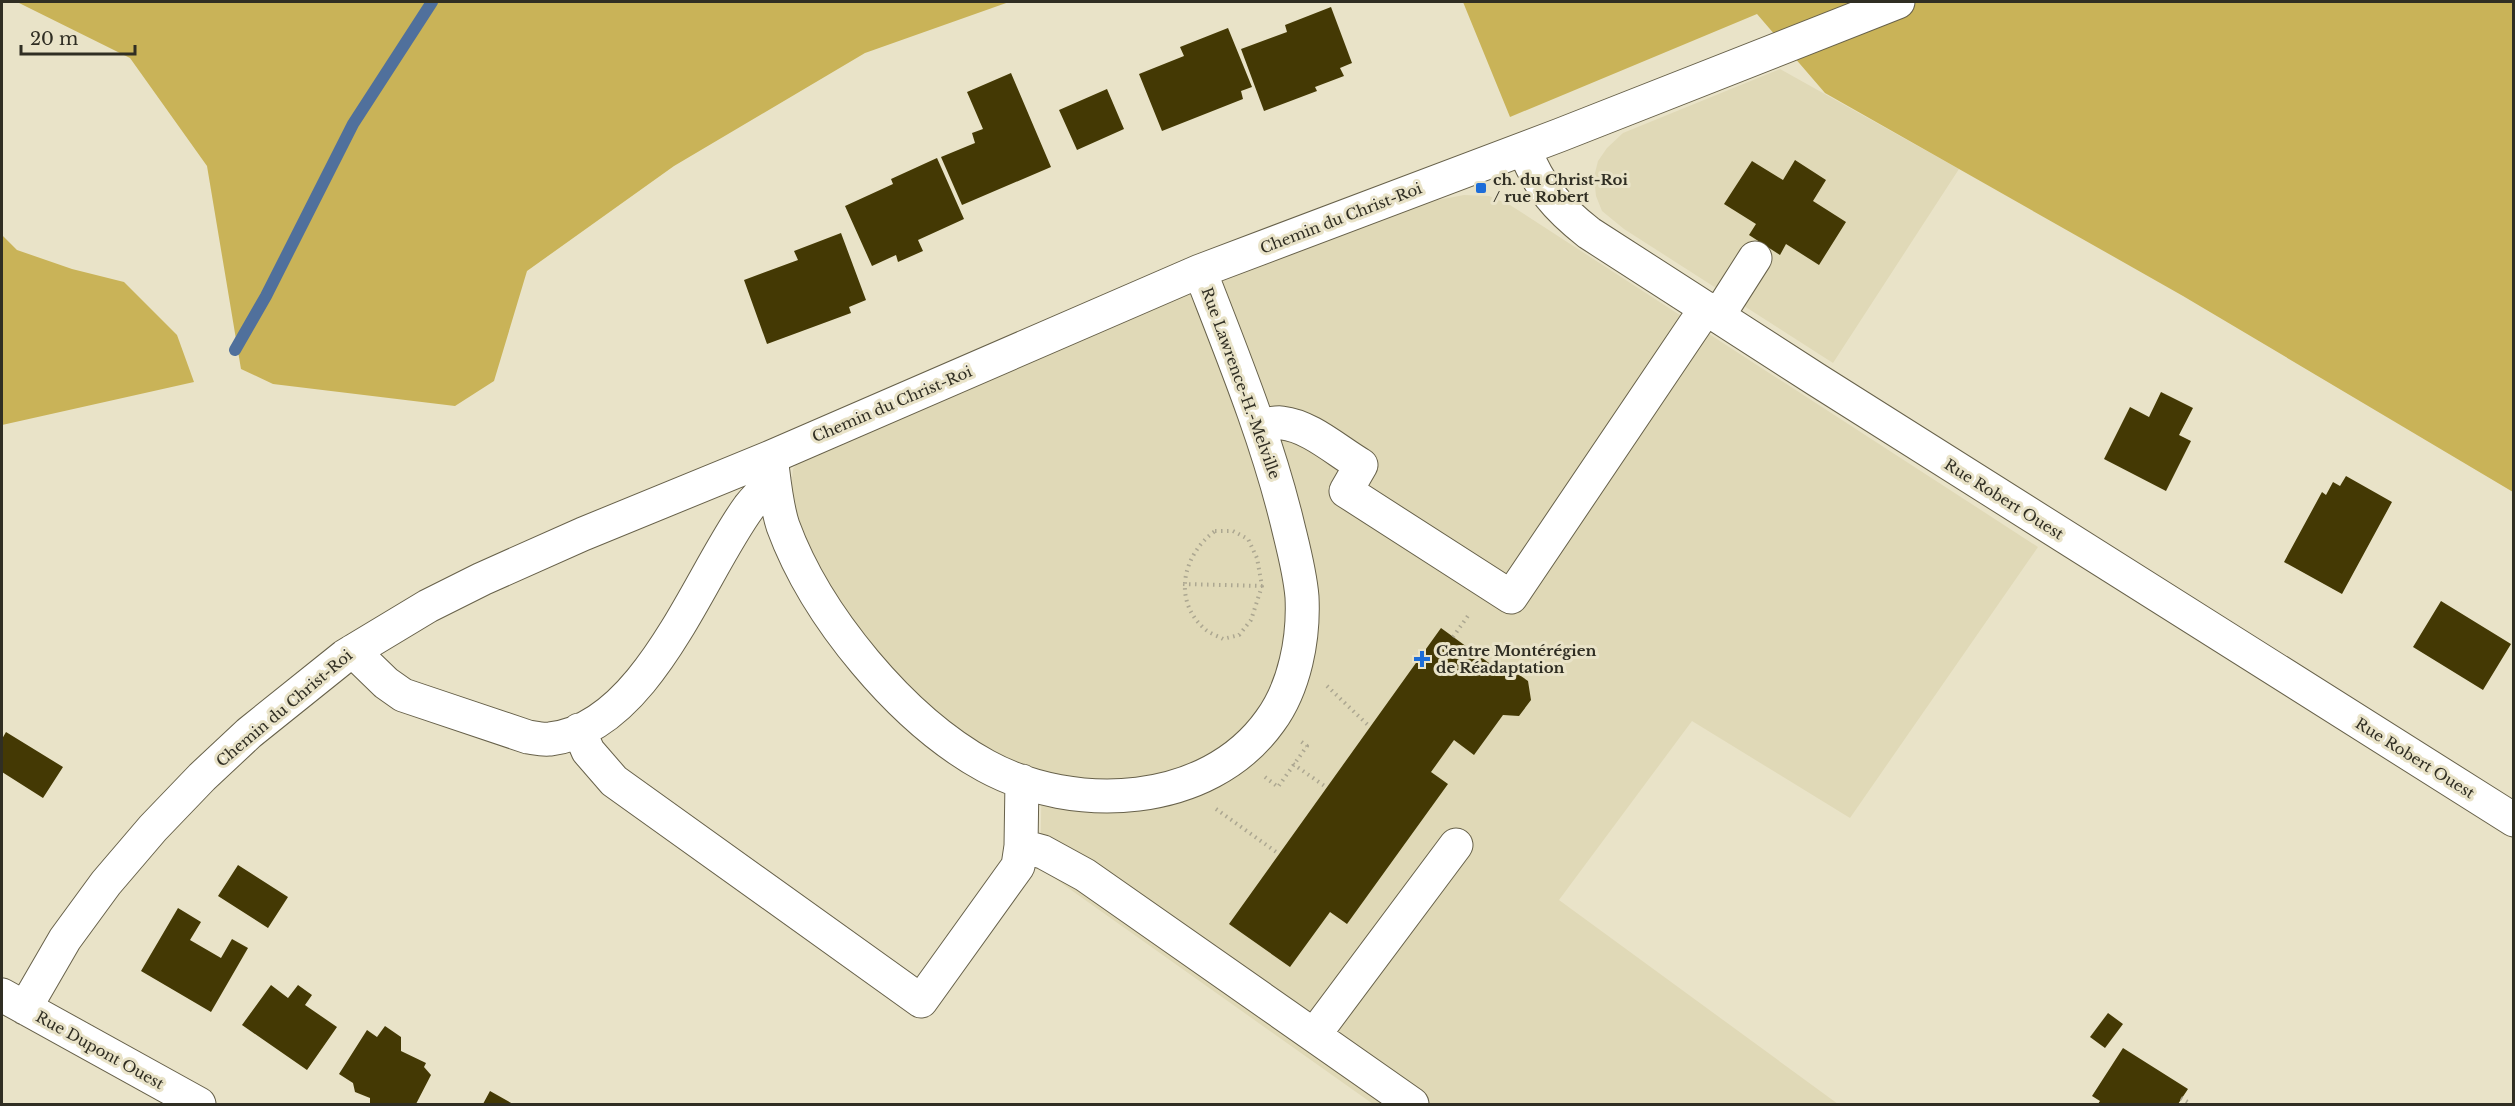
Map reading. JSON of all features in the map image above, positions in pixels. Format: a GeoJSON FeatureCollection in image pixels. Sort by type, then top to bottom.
{"type":"FeatureCollection","features":[{"type":"Feature","properties":{"kind":"street","name":"Chemin du Christ-Roi"},"geometry":{"type":"LineString","coordinates":[[13,1002],[106,883],[153,828],[249,733],[353,651],[428,606],[583,534],[773,468],[1200,271],[1898,2]]}},
{"type":"Feature","properties":{"kind":"street","name":"Rue Robert Ouest"},"geometry":{"type":"LineString","coordinates":[[1524,148],[1543,189],[1571,219],[1712,312],[2514,820]]}},
{"type":"Feature","properties":{"kind":"street"},"geometry":{"type":"LineString","coordinates":[[1258,426],[1280,423],[1291,425],[1308,432],[1361,465],[1346,491],[1511,597],[1712,312],[1755,258]]}},
{"type":"Feature","properties":{"kind":"street","name":"Rue Lawrence-H.-Melville"},"geometry":{"type":"LineString","coordinates":[[773,468],[783,524],[802,566],[823,603],[860,655],[891,691],[927,726],[956,747],[987,767],[1022,782],[1084,796],[1118,797],[1152,792],[1215,770],[1236,756],[1271,721],[1295,670],[1302,599],[1298,564],[1278,485],[1200,271]]}},
{"type":"Feature","properties":{"kind":"street"},"geometry":{"type":"LineString","coordinates":[[353,651],[386,683],[403,695],[528,737],[548,740],[563,737],[603,717],[622,703],[641,680],[677,628],[773,468]]}},
{"type":"Feature","properties":{"kind":"street"},"geometry":{"type":"LineString","coordinates":[[579,730],[588,751],[614,782],[921,1001],[1018,866],[1022,846],[1022,782]]}},
{"type":"Feature","properties":{"kind":"street"},"geometry":{"type":"LineString","coordinates":[[1314,1035],[1456,845]]}},
{"type":"Feature","properties":{"kind":"street"},"geometry":{"type":"LineString","coordinates":[[1022,846],[1043,852],[1085,875],[1412,1104]]}},
{"type":"Feature","properties":{"kind":"street","name":"Rue Dupont Ouest"},"geometry":{"type":"LineString","coordinates":[[13,1002],[199,1104]]}},
{"type":"Feature","properties":{"kind":"path"},"geometry":{"type":"LineString","coordinates":[[1215,531],[1233,531],[1248,539],[1257,558],[1262,586],[1251,620],[1239,635],[1223,639],[1207,630],[1192,613],[1183,584],[1194,554],[1205,538],[1215,531]]}},
{"type":"Feature","properties":{"kind":"path"},"geometry":{"type":"LineString","coordinates":[[1183,584],[1271,586]]}},
{"type":"Feature","properties":{"kind":"path"},"geometry":{"type":"LineString","coordinates":[[1453,637],[1473,609]]}},
{"type":"Feature","properties":{"kind":"path"},"geometry":{"type":"LineString","coordinates":[[1319,678],[1370,727]]}},
{"type":"Feature","properties":{"kind":"path"},"geometry":{"type":"LineString","coordinates":[[1278,787],[1307,746]]}},
{"type":"Feature","properties":{"kind":"path"},"geometry":{"type":"LineString","coordinates":[[1293,764],[1326,788]]}},
{"type":"Feature","properties":{"kind":"path"},"geometry":{"type":"LineString","coordinates":[[1216,808],[1279,854]]}},
{"type":"Feature","properties":{"kind":"path"},"geometry":{"type":"LineString","coordinates":[[2181,1098],[2191,1104]]}},
{"type":"Feature","properties":{"kind":"shaded area"},"geometry":{"type":"Polygon","coordinates":[[[17,2],[1009,2],[865,53],[674,166],[527,271],[494,381],[455,406],[273,384],[241,369],[207,166],[130,58],[17,2]]]}},
{"type":"Feature","properties":{"kind":"shaded area"},"geometry":{"type":"Polygon","coordinates":[[[1463,2],[2513,2],[2513,492],[2183,296],[1825,93],[1757,14],[1510,117],[1463,2]]]}},
{"type":"Feature","properties":{"kind":"shaded area"},"geometry":{"type":"Polygon","coordinates":[[[1780,69],[1959,169],[1833,363],[1624,229],[1602,211],[1596,196],[1594,177],[1598,161],[1607,148],[1623,133],[1780,69]]]}},
{"type":"Feature","properties":{"kind":"shaded area","name":"Centre Montérégien de Réadaptation"},"geometry":{"type":"Polygon","coordinates":[[[1464,195],[1489,196],[1510,205],[2038,547],[1850,818],[1692,721],[1559,900],[1838,1104],[1373,1104],[1040,868],[1042,771],[1002,760],[962,737],[913,695],[853,622],[801,539],[790,498],[793,469],[818,431],[1432,201],[1464,195]]]}},
{"type":"Feature","properties":{"kind":"shaded area"},"geometry":{"type":"Polygon","coordinates":[[[2,235],[17,250],[72,269],[124,282],[177,335],[194,382],[2,425],[2,235]]]}},
{"type":"Feature","properties":{"kind":"building"},"geometry":{"type":"Polygon","coordinates":[[[1331,7],[1352,63],[1340,68],[1344,76],[1315,87],[1317,91],[1264,111],[1241,49],[1287,32],[1285,25],[1331,7]]]}},
{"type":"Feature","properties":{"kind":"building"},"geometry":{"type":"Polygon","coordinates":[[[1228,28],[1252,87],[1241,91],[1243,99],[1162,131],[1139,74],[1184,56],[1180,47],[1228,28]]]}},
{"type":"Feature","properties":{"kind":"building"},"geometry":{"type":"Polygon","coordinates":[[[1011,73],[1051,167],[962,205],[941,157],[975,143],[972,133],[983,129],[967,92],[1011,73]]]}},
{"type":"Feature","properties":{"kind":"building"},"geometry":{"type":"Polygon","coordinates":[[[1107,89],[1124,129],[1077,150],[1059,110],[1107,89]]]}},
{"type":"Feature","properties":{"kind":"building"},"geometry":{"type":"Polygon","coordinates":[[[937,158],[964,219],[918,240],[923,251],[898,262],[896,255],[872,266],[845,206],[893,184],[891,179],[937,158]]]}},
{"type":"Feature","properties":{"kind":"building"},"geometry":{"type":"Polygon","coordinates":[[[1795,160],[1826,180],[1813,201],[1846,222],[1819,265],[1786,244],[1780,255],[1749,235],[1756,224],[1724,204],[1752,161],[1783,180],[1795,160]]]}},
{"type":"Feature","properties":{"kind":"building"},"geometry":{"type":"Polygon","coordinates":[[[841,233],[866,300],[849,307],[851,313],[767,344],[744,280],[798,260],[794,251],[841,233]]]}},
{"type":"Feature","properties":{"kind":"building"},"geometry":{"type":"Polygon","coordinates":[[[2161,392],[2193,408],[2179,435],[2191,441],[2166,491],[2104,459],[2130,407],[2149,417],[2161,392]]]}},
{"type":"Feature","properties":{"kind":"building"},"geometry":{"type":"Polygon","coordinates":[[[2346,476],[2392,502],[2342,594],[2284,562],[2322,492],[2326,495],[2333,482],[2340,486],[2346,476]]]}},
{"type":"Feature","properties":{"kind":"building"},"geometry":{"type":"Polygon","coordinates":[[[2441,601],[2511,644],[2483,690],[2413,647],[2441,601]]]}},
{"type":"Feature","properties":{"kind":"building","name":"Centre Montérégien de Réadaptation"},"geometry":{"type":"Polygon","coordinates":[[[1441,628],[1500,671],[1515,672],[1528,681],[1531,700],[1519,716],[1503,715],[1474,755],[1454,740],[1431,772],[1448,784],[1347,924],[1330,912],[1290,967],[1229,924],[1441,628]]]}},
{"type":"Feature","properties":{"kind":"building"},"geometry":{"type":"Polygon","coordinates":[[[6,732],[63,767],[43,798],[2,772],[2,739],[6,732]]]}},
{"type":"Feature","properties":{"kind":"building"},"geometry":{"type":"Polygon","coordinates":[[[238,865],[288,897],[268,928],[218,896],[238,865]]]}},
{"type":"Feature","properties":{"kind":"building"},"geometry":{"type":"Polygon","coordinates":[[[178,908],[201,922],[190,940],[221,958],[232,939],[248,948],[211,1012],[141,971],[178,908]]]}},
{"type":"Feature","properties":{"kind":"building"},"geometry":{"type":"Polygon","coordinates":[[[271,985],[288,998],[298,985],[312,995],[305,1005],[337,1027],[307,1070],[242,1025],[271,985]]]}},
{"type":"Feature","properties":{"kind":"building"},"geometry":{"type":"Polygon","coordinates":[[[2108,1013],[2123,1024],[2105,1048],[2090,1037],[2108,1013]]]}},
{"type":"Feature","properties":{"kind":"building"},"geometry":{"type":"Polygon","coordinates":[[[385,1026],[401,1037],[401,1051],[426,1063],[424,1067],[431,1075],[416,1104],[370,1104],[370,1098],[355,1092],[353,1083],[339,1074],[367,1030],[377,1037],[385,1026]]]}},
{"type":"Feature","properties":{"kind":"building"},"geometry":{"type":"Polygon","coordinates":[[[2123,1048],[2188,1089],[2178,1104],[2098,1104],[2100,1101],[2092,1096],[2123,1048]]]}},
{"type":"Feature","properties":{"kind":"building"},"geometry":{"type":"Polygon","coordinates":[[[490,1091],[513,1104],[483,1104],[490,1091]]]}},
{"type":"Feature","properties":{"kind":"waterway"},"geometry":{"type":"LineString","coordinates":[[235,350],[266,296],[353,124],[432,2]]}},
{"type":"Feature","properties":{"kind":"place","name":"ch. du Christ-Roi / rue Robert"},"geometry":{"type":"Point","coordinates":[1481,188]}},
{"type":"Feature","properties":{"kind":"place","name":"Centre Montérégien de Réadaptation"},"geometry":{"type":"Point","coordinates":[1422,659]}}]}
